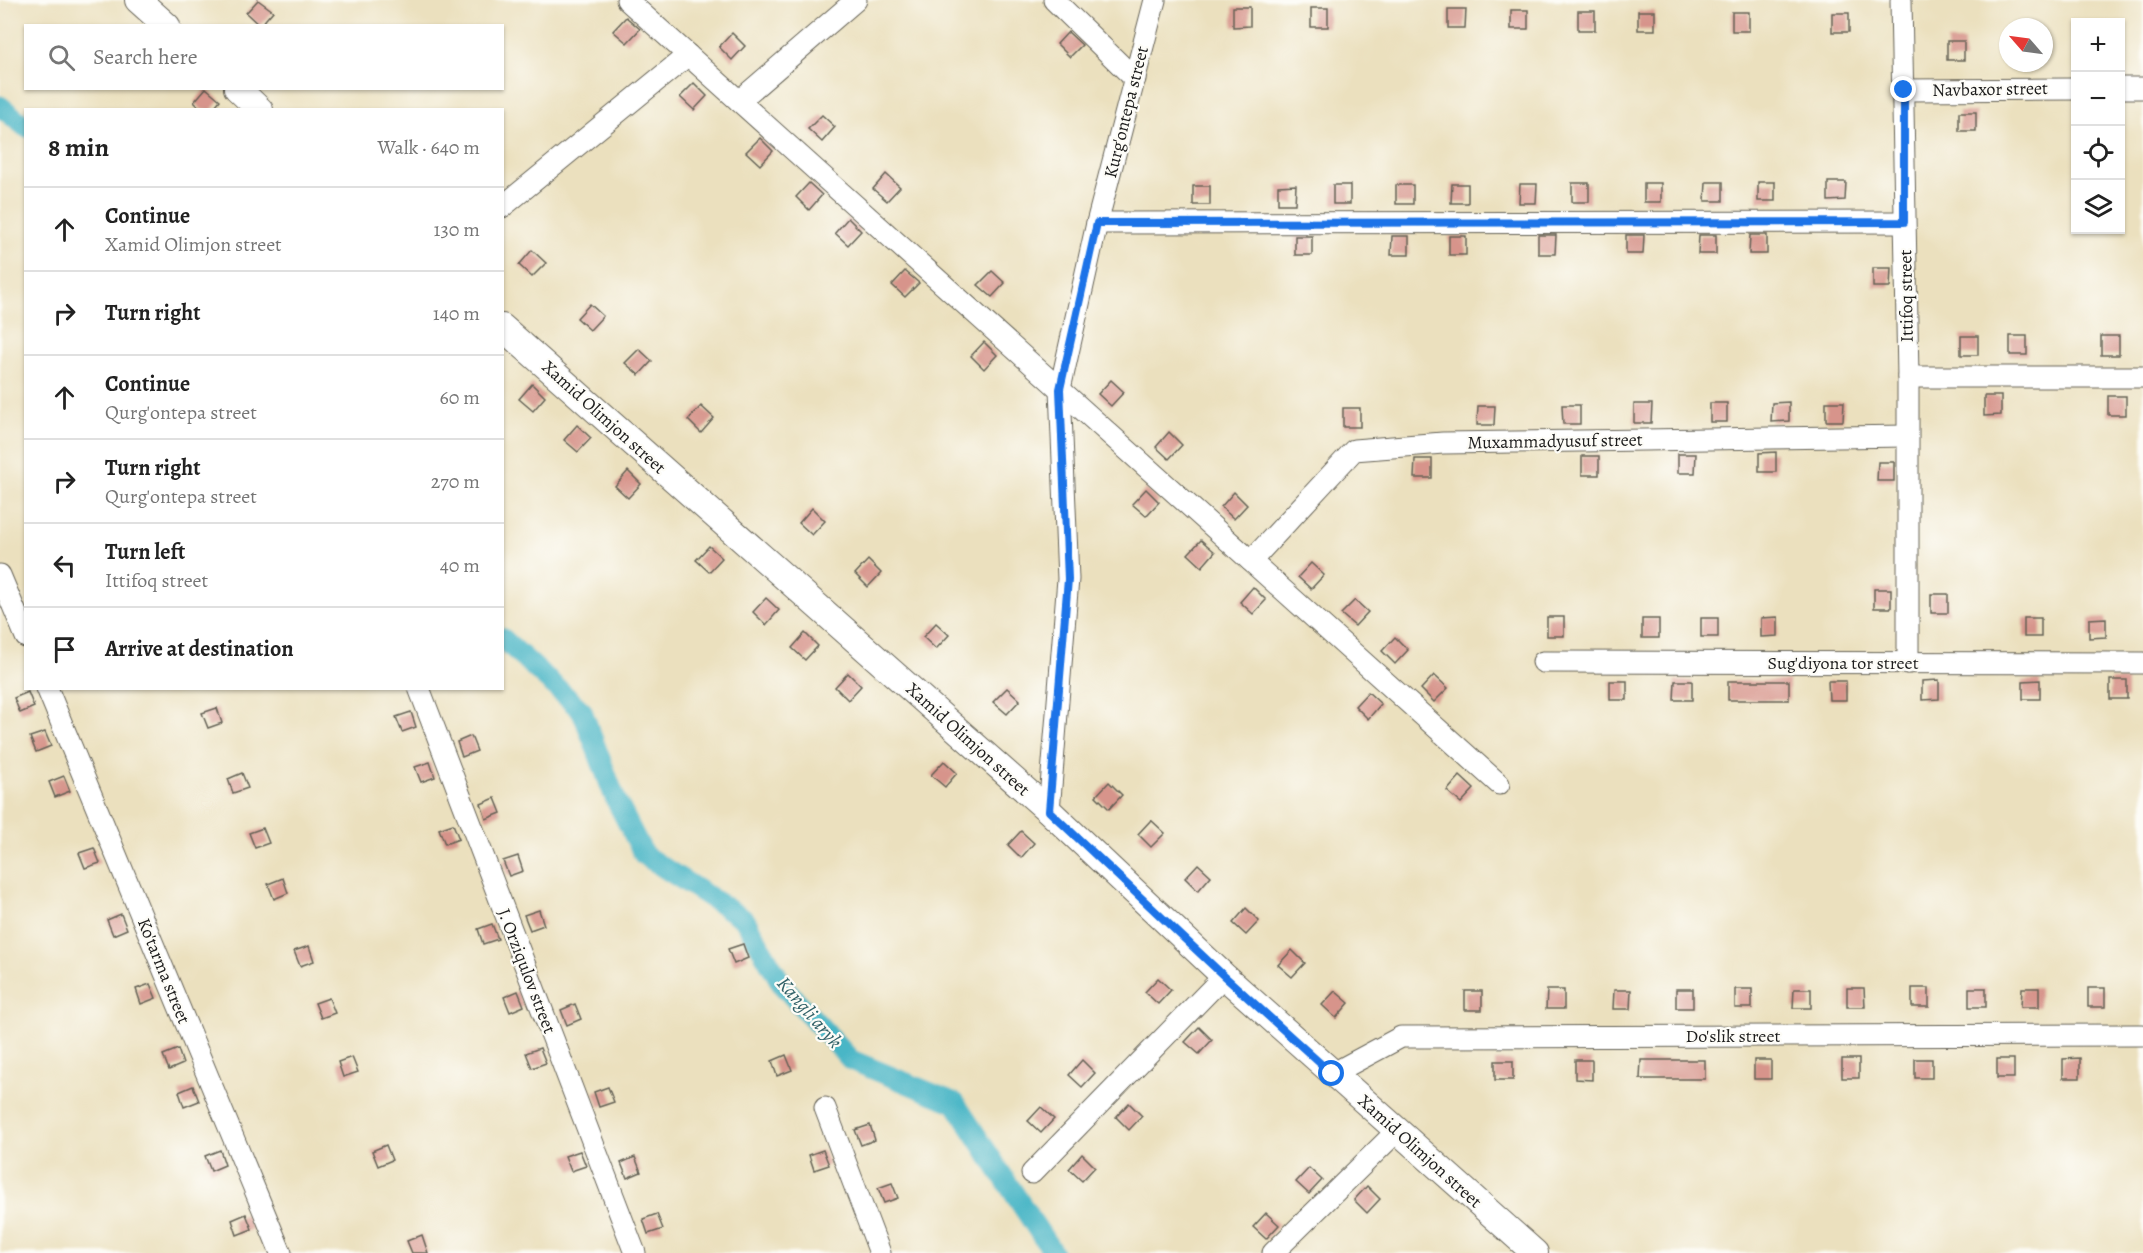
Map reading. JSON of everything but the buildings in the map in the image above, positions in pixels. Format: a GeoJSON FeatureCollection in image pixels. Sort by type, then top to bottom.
{"type":"FeatureCollection","features":[{"type":"Feature","properties":{"kind":"main road"},"geometry":{"type":"LineString","coordinates":[[138,0],[164,24]]}},
{"type":"Feature","properties":{"kind":"main road"},"geometry":{"type":"LineString","coordinates":[[239,90],[258,108]]}},
{"type":"Feature","properties":{"kind":"main road","name":"Xamid Olimjon street"},"geometry":{"type":"LineString","coordinates":[[504,329],[1049,811],[1224,976],[1535,1253]]}},
{"type":"Feature","properties":{"kind":"street"},"geometry":{"type":"LineString","coordinates":[[627,0],[1499,784]]}},
{"type":"Feature","properties":{"kind":"street"},"geometry":{"type":"LineString","coordinates":[[739,101],[856,0]]}},
{"type":"Feature","properties":{"kind":"street"},"geometry":{"type":"LineString","coordinates":[[1053,0],[1135,79]]}},
{"type":"Feature","properties":{"kind":"street","name":"Kurg'ontepa street"},"geometry":{"type":"LineString","coordinates":[[1049,811],[1068,579],[1060,389],[1097,223],[1155,0]]}},
{"type":"Feature","properties":{"kind":"street","name":"Ittifoq street"},"geometry":{"type":"LineString","coordinates":[[1901,0],[1908,377],[1908,663]]}},
{"type":"Feature","properties":{"kind":"street"},"geometry":{"type":"LineString","coordinates":[[504,205],[688,55]]}},
{"type":"Feature","properties":{"kind":"street","name":"Navbaxor street"},"geometry":{"type":"LineString","coordinates":[[1904,90],[2071,88]]}},
{"type":"Feature","properties":{"kind":"street"},"geometry":{"type":"LineString","coordinates":[[2125,88],[2143,88]]}},
{"type":"Feature","properties":{"kind":"street"},"geometry":{"type":"LineString","coordinates":[[1097,223],[1904,222]]}},
{"type":"Feature","properties":{"kind":"street"},"geometry":{"type":"LineString","coordinates":[[1908,377],[2143,377]]}},
{"type":"Feature","properties":{"kind":"street","name":"Muxammadyusuf street"},"geometry":{"type":"LineString","coordinates":[[1251,561],[1354,450],[1454,443],[1907,436]]}},
{"type":"Feature","properties":{"kind":"street"},"geometry":{"type":"LineString","coordinates":[[0,575],[24,632]]}},
{"type":"Feature","properties":{"kind":"street","name":"Sug'diyona tor street"},"geometry":{"type":"LineString","coordinates":[[1543,662],[2143,663]]}},
{"type":"Feature","properties":{"kind":"street","name":"Ko'tarma street"},"geometry":{"type":"LineString","coordinates":[[48,690],[281,1253]]}},
{"type":"Feature","properties":{"kind":"street","name":"J. Orziqulov street"},"geometry":{"type":"LineString","coordinates":[[420,690],[634,1253]]}},
{"type":"Feature","properties":{"kind":"street"},"geometry":{"type":"LineString","coordinates":[[1032,1173],[1224,976]]}},
{"type":"Feature","properties":{"kind":"street","name":"Do'slik street"},"geometry":{"type":"LineString","coordinates":[[1332,1074],[1401,1037],[2143,1035]]}},
{"type":"Feature","properties":{"kind":"street"},"geometry":{"type":"LineString","coordinates":[[825,1108],[880,1253]]}},
{"type":"Feature","properties":{"kind":"street"},"geometry":{"type":"LineString","coordinates":[[1273,1253],[1397,1131]]}},
{"type":"Feature","properties":{"kind":"waterway","name":"Kangli aryk"},"geometry":{"type":"LineString","coordinates":[[0,106],[24,125]]}},
{"type":"Feature","properties":{"kind":"waterway","name":"Kangli aryk"},"geometry":{"type":"LineString","coordinates":[[504,640],[582,711],[615,798],[644,855],[745,920],[783,986],[851,1060],[955,1103],[1053,1253]]}},
{"type":"Feature","properties":{"kind":"route"},"geometry":{"type":"LineString","coordinates":[[1332,1074],[1049,811],[1068,579],[1060,389],[1097,223],[1904,222],[1904,90]]}}]}
